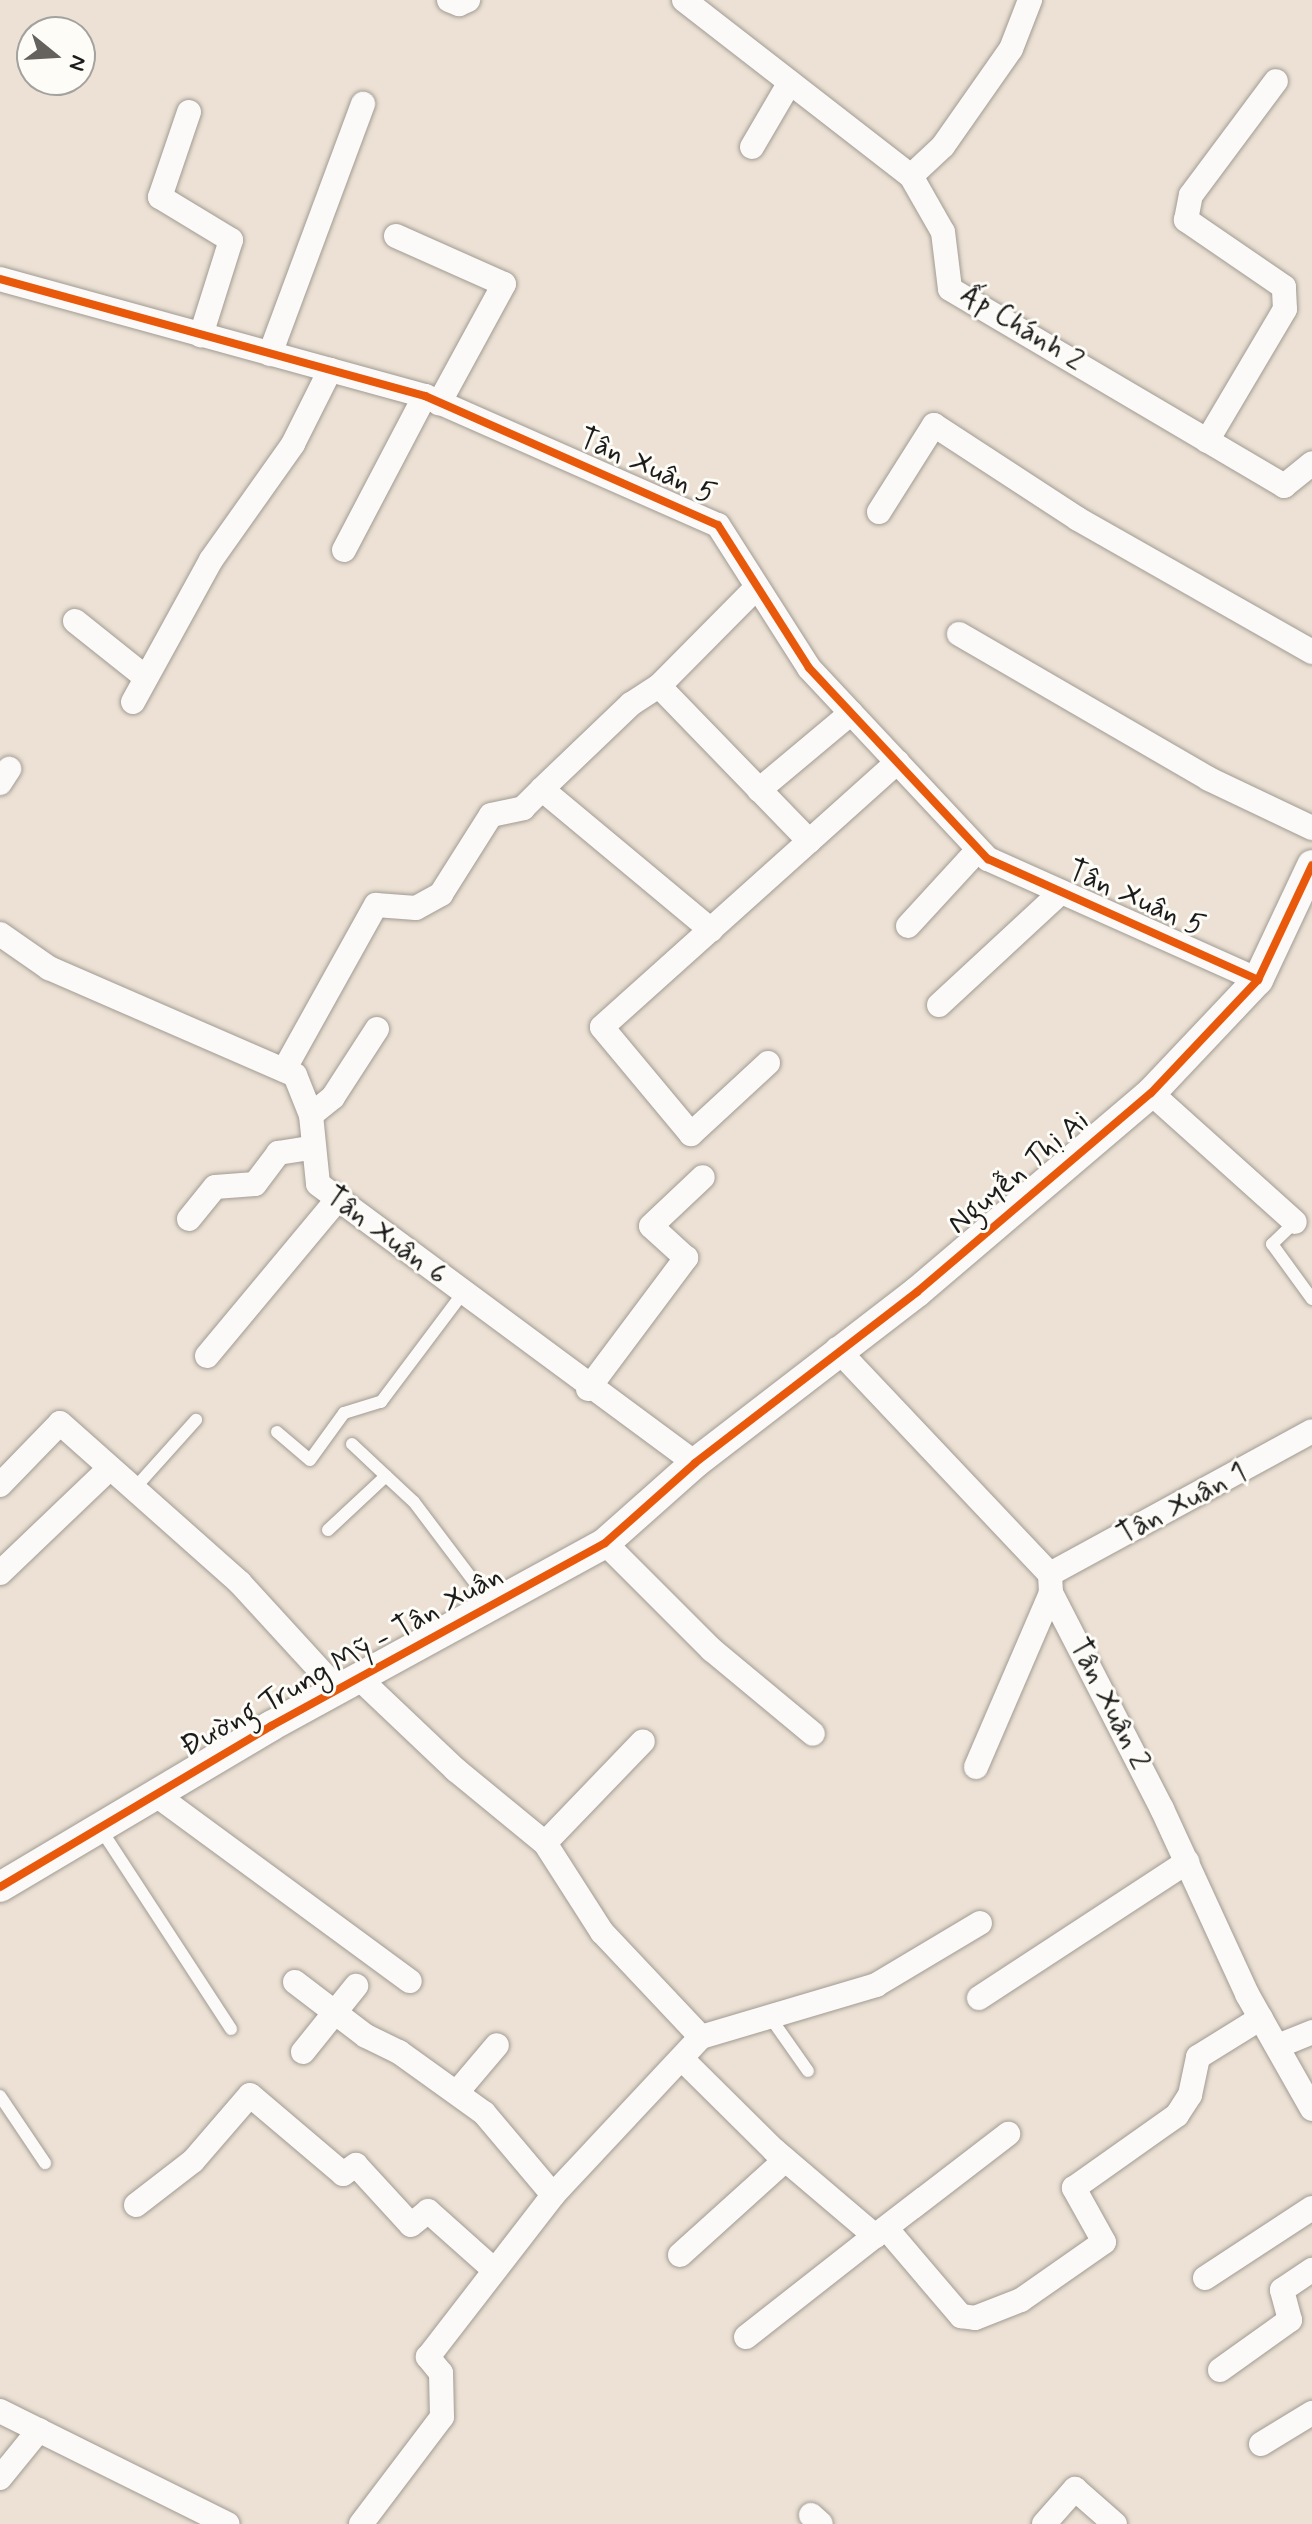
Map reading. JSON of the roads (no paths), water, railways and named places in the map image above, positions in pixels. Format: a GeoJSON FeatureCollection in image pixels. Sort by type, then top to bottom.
{"type":"FeatureCollection","features":[{"type":"Feature","properties":{"kind":"street"},"geometry":{"type":"LineString","coordinates":[[449,0],[459,4],[468,0]]}},
{"type":"Feature","properties":{"kind":"street","name":"Ấp Chánh 2"},"geometry":{"type":"LineString","coordinates":[[684,0],[911,176],[943,232],[950,289],[1284,486],[1312,463]]}},
{"type":"Feature","properties":{"kind":"street"},"geometry":{"type":"LineString","coordinates":[[911,176],[943,146],[1011,49],[1030,0]]}},
{"type":"Feature","properties":{"kind":"street"},"geometry":{"type":"LineString","coordinates":[[1207,441],[1285,309],[1284,287],[1186,220],[1191,195],[1276,81]]}},
{"type":"Feature","properties":{"kind":"street"},"geometry":{"type":"LineString","coordinates":[[752,147],[790,82]]}},
{"type":"Feature","properties":{"kind":"street"},"geometry":{"type":"LineString","coordinates":[[270,354],[363,104]]}},
{"type":"Feature","properties":{"kind":"street"},"geometry":{"type":"LineString","coordinates":[[189,112],[160,197],[231,240],[201,335]]}},
{"type":"Feature","properties":{"kind":"street"},"geometry":{"type":"LineString","coordinates":[[344,550],[504,284],[396,236]]}},
{"type":"Feature","properties":{"kind":"street","name":"Tân Xuân 5"},"geometry":{"type":"LineString","coordinates":[[0,279],[432,400],[718,525],[809,668],[988,859],[1258,980]]}},
{"type":"Feature","properties":{"kind":"street"},"geometry":{"type":"LineString","coordinates":[[133,702],[144,676],[211,560],[293,444],[330,370]]}},
{"type":"Feature","properties":{"kind":"street"},"geometry":{"type":"LineString","coordinates":[[879,512],[934,425],[1078,519],[1312,652]]}},
{"type":"Feature","properties":{"kind":"street"},"geometry":{"type":"LineString","coordinates":[[0,934],[49,968],[284,1070],[376,905],[416,908],[441,894],[491,815],[523,808],[631,704],[659,686],[757,587]]}},
{"type":"Feature","properties":{"kind":"street"},"geometry":{"type":"LineString","coordinates":[[75,621],[144,676]]}},
{"type":"Feature","properties":{"kind":"street"},"geometry":{"type":"LineString","coordinates":[[959,634],[1182,764],[1312,828]]}},
{"type":"Feature","properties":{"kind":"street"},"geometry":{"type":"LineString","coordinates":[[659,686],[809,841]]}},
{"type":"Feature","properties":{"kind":"street"},"geometry":{"type":"LineString","coordinates":[[759,790],[851,713]]}},
{"type":"Feature","properties":{"kind":"street"},"geometry":{"type":"LineString","coordinates":[[768,1063],[691,1134],[602,1027],[897,762]]}},
{"type":"Feature","properties":{"kind":"street"},"geometry":{"type":"LineString","coordinates":[[542,789],[711,930]]}},
{"type":"Feature","properties":{"kind":"street"},"geometry":{"type":"LineString","coordinates":[[908,926],[978,850]]}},
{"type":"Feature","properties":{"kind":"street","name":"Nguyễn Thị Ai"},"geometry":{"type":"LineString","coordinates":[[695,1463],[837,1349],[917,1292],[1151,1093],[1258,980],[1312,865]]}},
{"type":"Feature","properties":{"kind":"street"},"geometry":{"type":"LineString","coordinates":[[939,1005],[1061,892]]}},
{"type":"Feature","properties":{"kind":"street"},"geometry":{"type":"LineString","coordinates":[[311,1115],[333,1097],[377,1029]]}},
{"type":"Feature","properties":{"kind":"street","name":"Tân Xuân 6"},"geometry":{"type":"LineString","coordinates":[[284,1070],[295,1075],[311,1115],[318,1184],[588,1389],[695,1463]]}},
{"type":"Feature","properties":{"kind":"street"},"geometry":{"type":"LineString","coordinates":[[1151,1093],[1295,1222]]}},
{"type":"Feature","properties":{"kind":"street"},"geometry":{"type":"LineString","coordinates":[[189,1219],[215,1187],[255,1184],[278,1153],[314,1147]]}},
{"type":"Feature","properties":{"kind":"street"},"geometry":{"type":"LineString","coordinates":[[588,1389],[686,1258],[651,1226],[703,1177]]}},
{"type":"Feature","properties":{"kind":"street"},"geometry":{"type":"LineString","coordinates":[[207,1356],[338,1199]]}},
{"type":"Feature","properties":{"kind":"street","name":"Tân Xuân 2"},"geometry":{"type":"LineString","coordinates":[[837,1349],[1050,1584],[1261,2018],[1312,2109]]}},
{"type":"Feature","properties":{"kind":"street"},"geometry":{"type":"LineString","coordinates":[[0,1485],[60,1423],[348,1684],[545,1843],[602,1932],[701,2037]]}},
{"type":"Feature","properties":{"kind":"street","name":"Tân Xuân 1"},"geometry":{"type":"LineString","coordinates":[[1050,1584],[1312,1431]]}},
{"type":"Feature","properties":{"kind":"street","name":"Đường Trung Mỹ - Tân Xuân"},"geometry":{"type":"LineString","coordinates":[[0,1887],[348,1684],[605,1543],[695,1463]]}},
{"type":"Feature","properties":{"kind":"street"},"geometry":{"type":"LineString","coordinates":[[0,1573],[110,1468]]}},
{"type":"Feature","properties":{"kind":"street"},"geometry":{"type":"LineString","coordinates":[[605,1543],[712,1650],[813,1734]]}},
{"type":"Feature","properties":{"kind":"street"},"geometry":{"type":"LineString","coordinates":[[976,1767],[1050,1584]]}},
{"type":"Feature","properties":{"kind":"street"},"geometry":{"type":"LineString","coordinates":[[545,1843],[643,1741]]}},
{"type":"Feature","properties":{"kind":"street"},"geometry":{"type":"LineString","coordinates":[[155,1794],[410,1981]]}},
{"type":"Feature","properties":{"kind":"street"},"geometry":{"type":"LineString","coordinates":[[979,1998],[1187,1862]]}},
{"type":"Feature","properties":{"kind":"street"},"geometry":{"type":"LineString","coordinates":[[361,2524],[442,2417],[441,2373],[428,2357],[553,2195],[684,2061],[701,2037],[876,1985],[980,1923]]}},
{"type":"Feature","properties":{"kind":"street"},"geometry":{"type":"LineString","coordinates":[[295,1982],[335,2014],[458,2091],[484,2113],[553,2195]]}},
{"type":"Feature","properties":{"kind":"street"},"geometry":{"type":"LineString","coordinates":[[303,2052],[356,1986]]}},
{"type":"Feature","properties":{"kind":"street"},"geometry":{"type":"LineString","coordinates":[[684,2061],[785,2160],[880,2232],[961,2316],[975,2318],[1021,2300],[1104,2242],[1074,2188],[1177,2115],[1190,2095],[1198,2057],[1261,2018]]}},
{"type":"Feature","properties":{"kind":"street"},"geometry":{"type":"LineString","coordinates":[[1278,2046],[1312,2032]]}},
{"type":"Feature","properties":{"kind":"street"},"geometry":{"type":"LineString","coordinates":[[458,2091],[497,2045]]}},
{"type":"Feature","properties":{"kind":"street"},"geometry":{"type":"LineString","coordinates":[[136,2205],[193,2161],[250,2095],[343,2174],[356,2165],[411,2225],[428,2211],[493,2269]]}},
{"type":"Feature","properties":{"kind":"street"},"geometry":{"type":"LineString","coordinates":[[746,2337],[1008,2134]]}},
{"type":"Feature","properties":{"kind":"street"},"geometry":{"type":"LineString","coordinates":[[680,2255],[785,2160]]}},
{"type":"Feature","properties":{"kind":"street"},"geometry":{"type":"LineString","coordinates":[[1205,2278],[1312,2208]]}},
{"type":"Feature","properties":{"kind":"street"},"geometry":{"type":"LineString","coordinates":[[1220,2370],[1290,2320],[1282,2290],[1312,2270]]}},
{"type":"Feature","properties":{"kind":"street"},"geometry":{"type":"LineString","coordinates":[[0,2411],[228,2524]]}},
{"type":"Feature","properties":{"kind":"street"},"geometry":{"type":"LineString","coordinates":[[1261,2444],[1312,2413]]}},
{"type":"Feature","properties":{"kind":"street"},"geometry":{"type":"LineString","coordinates":[[0,2478],[39,2430]]}},
{"type":"Feature","properties":{"kind":"street"},"geometry":{"type":"LineString","coordinates":[[1044,2524],[1075,2489],[1115,2524]]}},
{"type":"Feature","properties":{"kind":"lane"},"geometry":{"type":"LineString","coordinates":[[1295,1222],[1272,1244],[1312,1299]]}},
{"type":"Feature","properties":{"kind":"lane"},"geometry":{"type":"LineString","coordinates":[[277,1432],[310,1460],[344,1413],[381,1402],[462,1294]]}},
{"type":"Feature","properties":{"kind":"lane"},"geometry":{"type":"LineString","coordinates":[[134,1489],[196,1420]]}},
{"type":"Feature","properties":{"kind":"lane"},"geometry":{"type":"LineString","coordinates":[[352,1444],[414,1502],[492,1605]]}},
{"type":"Feature","properties":{"kind":"lane"},"geometry":{"type":"LineString","coordinates":[[328,1530],[386,1476]]}},
{"type":"Feature","properties":{"kind":"lane"},"geometry":{"type":"LineString","coordinates":[[100,1828],[231,2029]]}},
{"type":"Feature","properties":{"kind":"lane"},"geometry":{"type":"LineString","coordinates":[[770,2017],[808,2071]]}},
{"type":"Feature","properties":{"kind":"lane"},"geometry":{"type":"LineString","coordinates":[[0,2096],[45,2163]]}}]}
